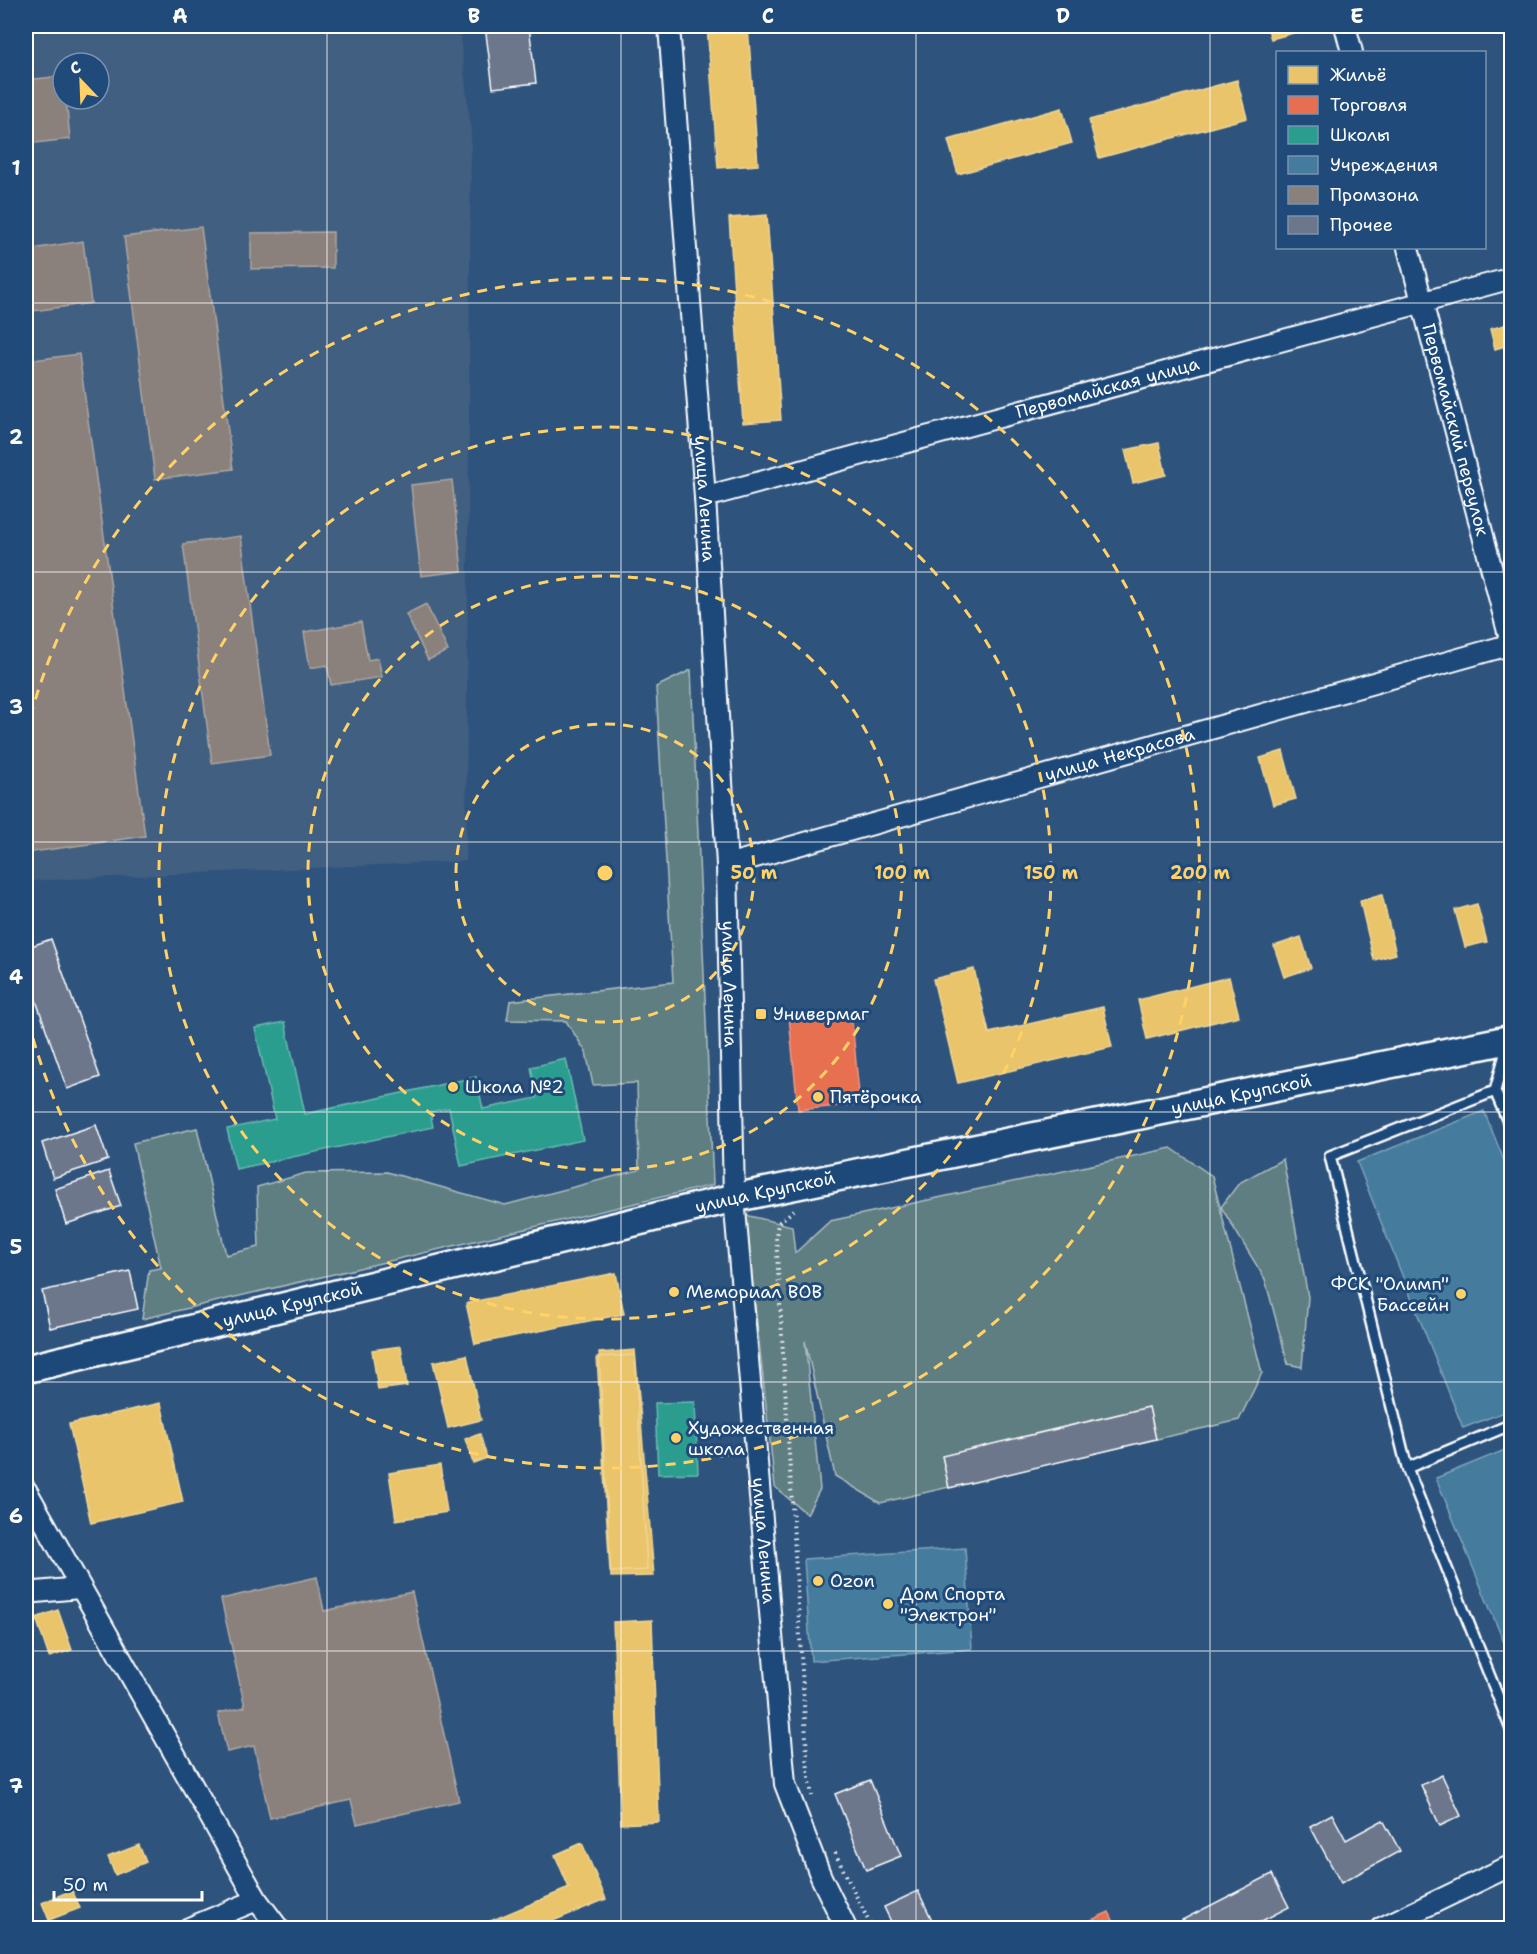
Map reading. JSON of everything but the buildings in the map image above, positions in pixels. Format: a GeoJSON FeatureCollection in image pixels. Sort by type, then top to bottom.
{"type":"FeatureCollection","features":[{"type":"Feature","properties":{"kind":"street","name":"улица Ленина"},"geometry":{"type":"LineString","coordinates":[[669,26],[705,497],[727,865],[734,1198],[785,1784],[821,1878],[846,1929]]}},
{"type":"Feature","properties":{"kind":"street"},"geometry":{"type":"LineString","coordinates":[[1345,26],[1352,51]]}},
{"type":"Feature","properties":{"kind":"street","name":"Первомайский переулок"},"geometry":{"type":"LineString","coordinates":[[1408,249],[1511,645]]}},
{"type":"Feature","properties":{"kind":"street","name":"Первомайская улица"},"geometry":{"type":"LineString","coordinates":[[705,497],[1423,300],[1512,279]]}},
{"type":"Feature","properties":{"kind":"street","name":"улица Некрасова"},"geometry":{"type":"LineString","coordinates":[[727,865],[1511,645]]}},
{"type":"Feature","properties":{"kind":"street","name":"улица Крупской"},"geometry":{"type":"LineString","coordinates":[[26,1369],[734,1198],[1510,1039]]}},
{"type":"Feature","properties":{"kind":"street"},"geometry":{"type":"LineString","coordinates":[[26,1490],[79,1588],[257,1899],[278,1929]]}},
{"type":"Feature","properties":{"kind":"street"},"geometry":{"type":"LineString","coordinates":[[26,1593],[79,1588]]}},
{"type":"Feature","properties":{"kind":"street"},"geometry":{"type":"LineString","coordinates":[[1381,1929],[1512,1865]]}},
{"type":"Feature","properties":{"kind":"street"},"geometry":{"type":"LineString","coordinates":[[189,1929],[257,1899]]}},
{"type":"Feature","properties":{"kind":"lane"},"geometry":{"type":"LineString","coordinates":[[1510,1039],[1495,1091],[1512,1131]]}},
{"type":"Feature","properties":{"kind":"lane"},"geometry":{"type":"LineString","coordinates":[[1495,1091],[1330,1156],[1407,1468],[1512,1731]]}},
{"type":"Feature","properties":{"kind":"lane"},"geometry":{"type":"LineString","coordinates":[[1407,1468],[1512,1424]]}},
{"type":"Feature","properties":{"kind":"path"},"geometry":{"type":"LineString","coordinates":[[797,1209],[785,1215],[778,1223],[776,1236],[808,1771],[815,1804]]}},
{"type":"Feature","properties":{"kind":"path"},"geometry":{"type":"LineString","coordinates":[[832,1847],[872,1929]]}},
{"type":"Feature","properties":{"kind":"shaded area"},"geometry":{"type":"Polygon","coordinates":[[[26,26],[459,26],[471,131],[466,861],[26,881],[26,26]]]}},
{"type":"Feature","properties":{"kind":"green space"},"geometry":{"type":"Polygon","coordinates":[[[691,670],[713,1185],[142,1319],[149,1270],[161,1268],[133,1143],[197,1128],[226,1255],[259,1247],[257,1187],[306,1173],[387,1172],[505,1205],[639,1170],[637,1083],[593,1085],[586,1052],[566,1021],[507,1020],[510,1001],[673,982],[656,687],[691,670]]]}},
{"type":"Feature","properties":{"kind":"green space"},"geometry":{"type":"Polygon","coordinates":[[[1171,1148],[1212,1176],[1262,1373],[1239,1420],[880,1503],[835,1476],[805,1341],[820,1489],[807,1514],[775,1487],[745,1215],[792,1226],[795,1253],[830,1221],[1171,1148]]]}},
{"type":"Feature","properties":{"kind":"green space"},"geometry":{"type":"Polygon","coordinates":[[[1283,1159],[1308,1297],[1302,1367],[1288,1364],[1265,1279],[1221,1207],[1239,1183],[1283,1159]]]}},
{"type":"Feature","properties":{"kind":"place","name":"Универмаг"},"geometry":{"type":"Point","coordinates":[761,1014]}},
{"type":"Feature","properties":{"kind":"place","name":"Школа №2"},"geometry":{"type":"Point","coordinates":[453,1087]}},
{"type":"Feature","properties":{"kind":"place","name":"Пятёрочка"},"geometry":{"type":"Point","coordinates":[818,1097]}},
{"type":"Feature","properties":{"kind":"place","name":"Мемориал ВОВ"},"geometry":{"type":"Point","coordinates":[674,1292]}},
{"type":"Feature","properties":{"kind":"place","name":"ФСК \"Олимп\" Бассейн"},"geometry":{"type":"Point","coordinates":[1461,1294]}},
{"type":"Feature","properties":{"kind":"place","name":"Художественная школа"},"geometry":{"type":"Point","coordinates":[676,1438]}},
{"type":"Feature","properties":{"kind":"place","name":"Ozon"},"geometry":{"type":"Point","coordinates":[818,1581]}},
{"type":"Feature","properties":{"kind":"place","name":"Дом Спорта \"Электрон\""},"geometry":{"type":"Point","coordinates":[888,1604]}}]}
